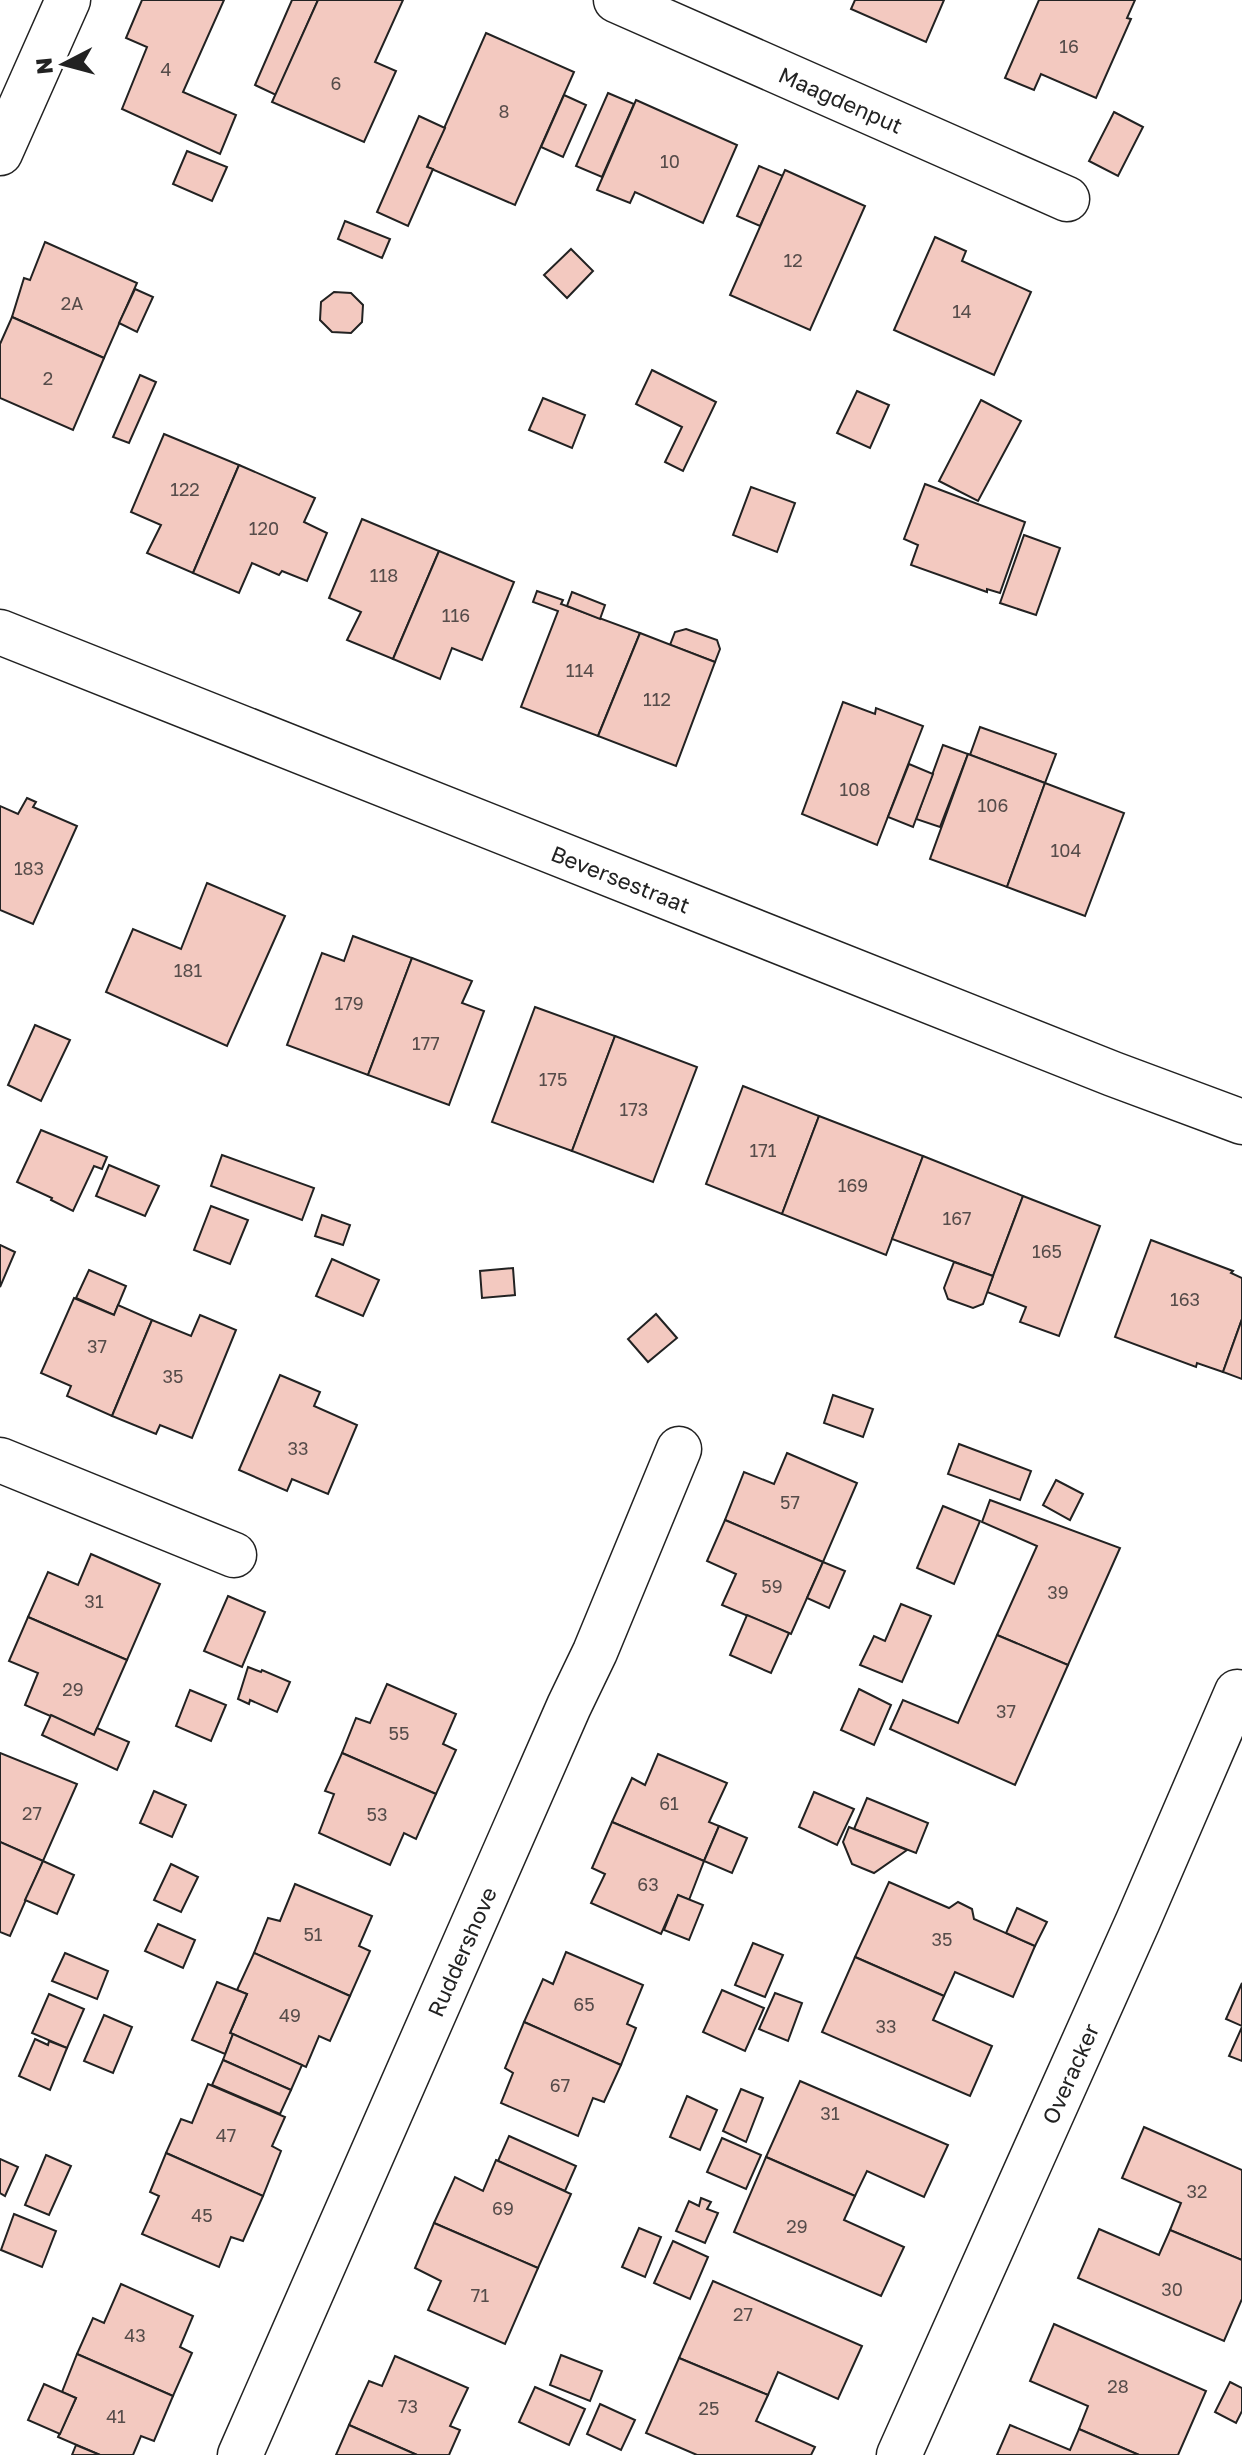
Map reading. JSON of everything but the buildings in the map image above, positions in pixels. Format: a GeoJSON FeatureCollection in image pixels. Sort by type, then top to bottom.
{"type":"FeatureCollection","features":[{"type":"Feature","properties":{"kind":"street"},"geometry":{"type":"LineString","coordinates":[[0,153],[68,0]]}},
{"type":"Feature","properties":{"kind":"street","name":"Maagdenput"},"geometry":{"type":"LineString","coordinates":[[616,0],[1067,199]]}},
{"type":"Feature","properties":{"kind":"street","name":"Beversestraat"},"geometry":{"type":"LineString","coordinates":[[0,632],[1054,1051],[1242,1122]]}},
{"type":"Feature","properties":{"kind":"street","name":"Ruddershove"},"geometry":{"type":"LineString","coordinates":[[240,2455],[562,1720],[595,1652],[679,1449]]}},
{"type":"Feature","properties":{"kind":"street"},"geometry":{"type":"LineString","coordinates":[[0,1460],[234,1555]]}},
{"type":"Feature","properties":{"kind":"street","name":"Overacker"},"geometry":{"type":"LineString","coordinates":[[899,2455],[1237,1692]]}}]}
